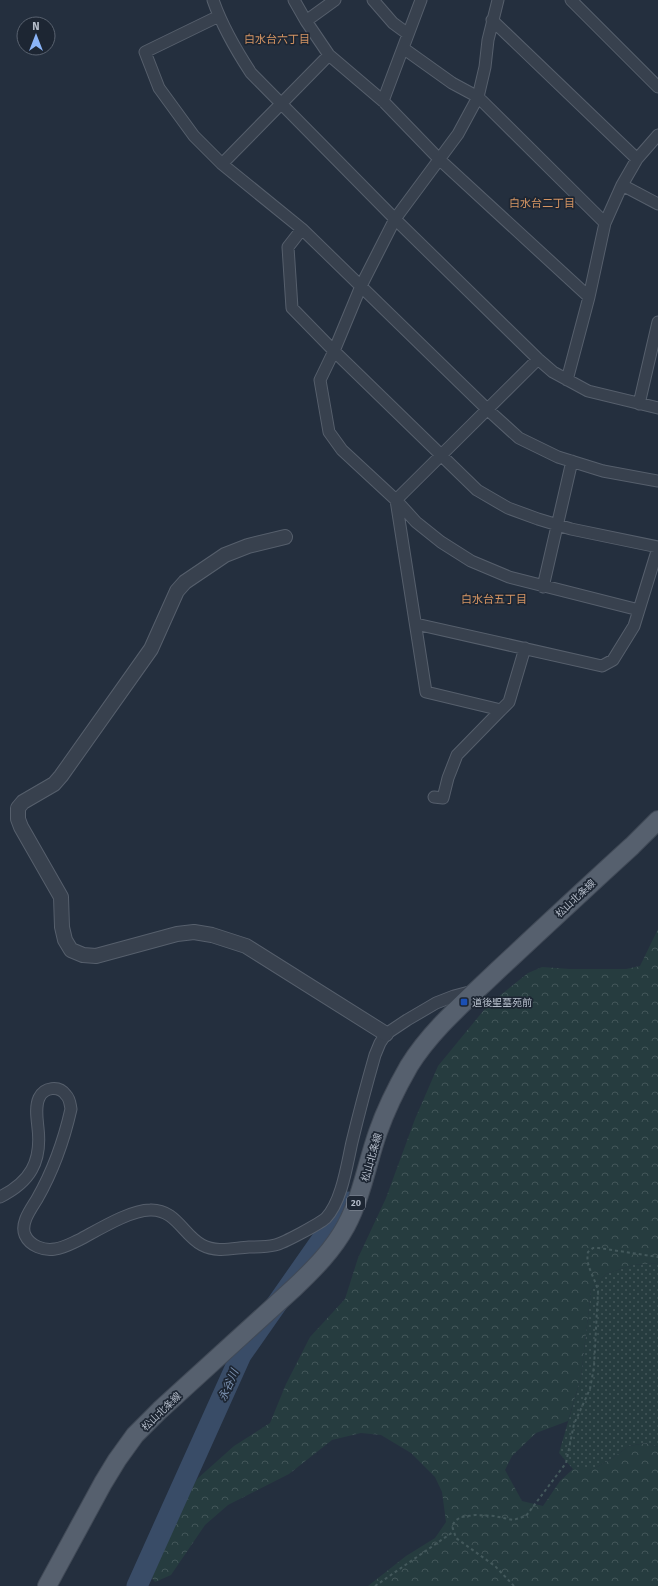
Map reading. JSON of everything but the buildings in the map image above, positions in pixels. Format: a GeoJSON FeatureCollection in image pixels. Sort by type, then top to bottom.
{"type":"FeatureCollection","features":[{"type":"Feature","properties":{"kind":"main road","name":"松山北条線"},"geometry":{"type":"LineString","coordinates":[[47,1586],[103,1483],[135,1435],[160,1410],[312,1271],[330,1250],[346,1226],[356,1206],[386,1110],[419,1051],[434,1032],[658,820]]}},
{"type":"Feature","properties":{"kind":"street"},"geometry":{"type":"LineString","coordinates":[[213,0],[219,16],[237,52],[251,73],[538,360],[553,372],[588,391],[658,408]]}},
{"type":"Feature","properties":{"kind":"street"},"geometry":{"type":"LineString","coordinates":[[294,0],[329,55],[383,101],[440,160],[589,297]]}},
{"type":"Feature","properties":{"kind":"street"},"geometry":{"type":"LineString","coordinates":[[306,21],[335,0]]}},
{"type":"Feature","properties":{"kind":"street"},"geometry":{"type":"LineString","coordinates":[[373,0],[393,22],[408,34]]}},
{"type":"Feature","properties":{"kind":"street"},"geometry":{"type":"LineString","coordinates":[[383,101],[421,0]]}},
{"type":"Feature","properties":{"kind":"street"},"geometry":{"type":"LineString","coordinates":[[498,0],[492,20],[485,66],[478,98],[458,134],[395,218],[361,286],[334,351],[320,380],[329,432],[342,450],[396,500],[416,522],[441,542],[465,557],[509,577],[543,587],[639,610]]}},
{"type":"Feature","properties":{"kind":"street"},"geometry":{"type":"LineString","coordinates":[[571,0],[658,87]]}},
{"type":"Feature","properties":{"kind":"street"},"geometry":{"type":"LineString","coordinates":[[219,16],[145,52],[159,88],[194,136],[222,164],[302,229],[488,410],[519,438],[558,457],[603,470],[658,481]]}},
{"type":"Feature","properties":{"kind":"street"},"geometry":{"type":"LineString","coordinates":[[492,20],[637,159]]}},
{"type":"Feature","properties":{"kind":"street"},"geometry":{"type":"LineString","coordinates":[[403,48],[452,83],[478,98],[605,223]]}},
{"type":"Feature","properties":{"kind":"street"},"geometry":{"type":"LineString","coordinates":[[222,164],[329,55]]}},
{"type":"Feature","properties":{"kind":"street"},"geometry":{"type":"LineString","coordinates":[[567,380],[589,297],[605,223],[622,185],[637,159],[658,135]]}},
{"type":"Feature","properties":{"kind":"street"},"geometry":{"type":"LineString","coordinates":[[622,185],[658,204]]}},
{"type":"Feature","properties":{"kind":"street"},"geometry":{"type":"LineString","coordinates":[[302,229],[288,247],[292,308],[477,490],[508,508],[558,525],[658,548],[634,626],[613,660],[602,666],[416,624]]}},
{"type":"Feature","properties":{"kind":"street"},"geometry":{"type":"LineString","coordinates":[[639,404],[658,322]]}},
{"type":"Feature","properties":{"kind":"street"},"geometry":{"type":"LineString","coordinates":[[396,500],[538,360]]}},
{"type":"Feature","properties":{"kind":"street"},"geometry":{"type":"LineString","coordinates":[[543,587],[572,461]]}},
{"type":"Feature","properties":{"kind":"street"},"geometry":{"type":"LineString","coordinates":[[396,500],[426,692],[501,710]]}},
{"type":"Feature","properties":{"kind":"street"},"geometry":{"type":"LineString","coordinates":[[285,537],[248,546],[225,555],[185,582],[177,591],[151,649],[134,674],[61,776],[54,784],[23,802],[18,808],[18,818],[21,827],[61,897],[62,927],[65,940],[72,950],[82,955],[96,956],[177,934],[194,932],[212,935],[246,946],[386,1034]]}},
{"type":"Feature","properties":{"kind":"street"},"geometry":{"type":"LineString","coordinates":[[434,797],[443,798],[457,755],[509,702],[525,648]]}},
{"type":"Feature","properties":{"kind":"street"},"geometry":{"type":"LineString","coordinates":[[0,1197],[8,1193],[26,1178],[32,1169],[38,1157],[38,1101],[44,1091],[51,1088],[59,1089],[66,1094],[70,1101],[70,1109],[55,1161],[44,1187],[27,1216],[24,1226],[28,1240],[36,1246],[46,1249],[56,1249],[67,1246],[130,1214],[150,1210],[168,1214],[182,1226],[193,1239],[210,1248],[231,1249],[276,1245],[326,1218],[332,1209],[344,1180],[375,1054],[386,1034],[436,1003],[454,996],[478,990]]}},
{"type":"Feature","properties":{"kind":"path"},"geometry":{"type":"LineString","coordinates":[[514,1586],[494,1566],[456,1538],[452,1526],[455,1521],[461,1517],[475,1514],[513,1520],[526,1516],[566,1463],[574,1424],[590,1388],[594,1367],[598,1291],[596,1282],[589,1267],[587,1258],[588,1252],[593,1248],[599,1248],[658,1257]]}},
{"type":"Feature","properties":{"kind":"path"},"geometry":{"type":"LineString","coordinates":[[375,1586],[453,1532]]}},
{"type":"Feature","properties":{"kind":"green space"},"geometry":{"type":"Polygon","coordinates":[[[658,929],[658,1263],[633,1265],[606,1274],[591,1290],[581,1377],[568,1421],[536,1433],[512,1456],[505,1470],[522,1501],[543,1506],[560,1481],[573,1469],[594,1469],[629,1446],[646,1443],[658,1447],[658,1586],[368,1586],[406,1556],[435,1538],[446,1522],[442,1492],[435,1477],[411,1453],[381,1435],[361,1433],[332,1440],[289,1474],[228,1505],[205,1525],[171,1575],[155,1582],[147,1572],[181,1504],[197,1479],[234,1446],[270,1423],[286,1384],[310,1337],[345,1299],[358,1258],[386,1198],[415,1119],[438,1066],[488,1005],[528,973],[542,967],[570,969],[626,969],[640,966],[658,929]]]}},
{"type":"Feature","properties":{"kind":"green space"},"geometry":{"type":"Polygon","coordinates":[[[658,1263],[658,1447],[646,1443],[629,1446],[594,1469],[573,1469],[559,1453],[581,1377],[591,1290],[606,1274],[633,1265],[658,1263]]]}},
{"type":"Feature","properties":{"kind":"waterway","name":"永谷川"},"geometry":{"type":"LineString","coordinates":[[137,1586],[241,1355],[348,1202]]}},
{"type":"Feature","properties":{"kind":"place","name":"道後聖墓苑前"},"geometry":{"type":"Point","coordinates":[464,1002]}},
{"type":"Feature","properties":{"kind":"district","name":"白水台六丁目"},"geometry":{"type":"Point","coordinates":[277,39]}},
{"type":"Feature","properties":{"kind":"district","name":"白水台二丁目"},"geometry":{"type":"Point","coordinates":[542,203]}},
{"type":"Feature","properties":{"kind":"district","name":"白水台五丁目"},"geometry":{"type":"Point","coordinates":[494,599]}}]}
